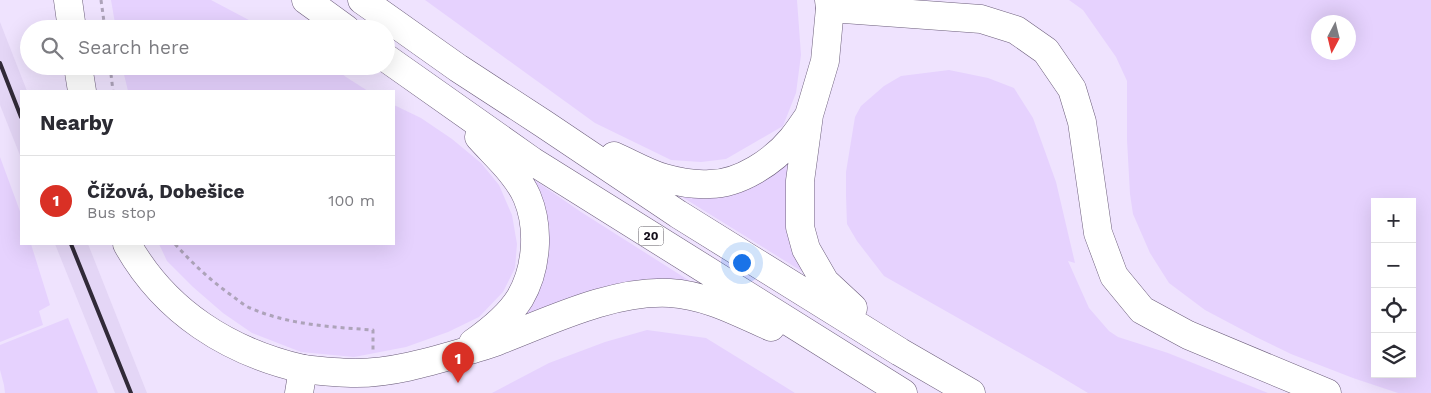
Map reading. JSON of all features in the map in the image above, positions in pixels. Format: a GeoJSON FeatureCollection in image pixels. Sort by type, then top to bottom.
{"type":"FeatureCollection","features":[{"type":"Feature","properties":{"kind":"main road"},"geometry":{"type":"LineString","coordinates":[[68,0],[71,20]]}},
{"type":"Feature","properties":{"kind":"main road"},"geometry":{"type":"LineString","coordinates":[[306,0],[334,20]]}},
{"type":"Feature","properties":{"kind":"main road","name":"20"},"geometry":{"type":"LineString","coordinates":[[362,0],[390,20]]}},
{"type":"Feature","properties":{"kind":"main road"},"geometry":{"type":"LineString","coordinates":[[900,352],[825,282],[806,249],[800,227],[800,181],[809,116],[825,61],[830,4],[981,19],[1016,30],[1046,51],[1072,89],[1082,122],[1098,233],[1114,276],[1142,310],[1188,335],[1327,393]]}},
{"type":"Feature","properties":{"kind":"main road","name":"20"},"geometry":{"type":"LineString","coordinates":[[395,23],[458,68],[678,214],[900,352],[971,393]]}},
{"type":"Feature","properties":{"kind":"main road","name":"20"},"geometry":{"type":"LineString","coordinates":[[395,64],[532,161],[903,393]]}},
{"type":"Feature","properties":{"kind":"main road"},"geometry":{"type":"LineString","coordinates":[[79,75],[82,90]]}},
{"type":"Feature","properties":{"kind":"main road"},"geometry":{"type":"LineString","coordinates":[[444,99],[516,178],[527,196],[533,214],[535,237],[530,277],[520,298],[500,321],[484,335],[450,356]]}},
{"type":"Feature","properties":{"kind":"main road"},"geometry":{"type":"LineString","coordinates":[[544,124],[662,177],[686,183],[711,185],[743,175],[771,160],[792,139],[809,116]]}},
{"type":"Feature","properties":{"kind":"main road"},"geometry":{"type":"LineString","coordinates":[[128,245],[161,291],[198,324],[237,347],[280,364],[301,381],[339,372],[374,372],[411,366],[497,341],[591,305],[648,293],[671,293],[717,303],[861,367]]}},
{"type":"Feature","properties":{"kind":"path"},"geometry":{"type":"LineString","coordinates":[[101,0],[103,20]]}},
{"type":"Feature","properties":{"kind":"path"},"geometry":{"type":"LineString","coordinates":[[111,75],[113,90]]}},
{"type":"Feature","properties":{"kind":"path"},"geometry":{"type":"LineString","coordinates":[[176,245],[189,260],[214,282],[248,307],[295,322],[328,327],[373,330]]}},
{"type":"Feature","properties":{"kind":"shaded area"},"geometry":{"type":"Polygon","coordinates":[[[111,0],[211,0],[249,20],[114,20],[111,0]]]}},
{"type":"Feature","properties":{"kind":"shaded area"},"geometry":{"type":"Polygon","coordinates":[[[425,0],[797,0],[801,55],[796,93],[783,126],[726,159],[701,162],[671,160],[595,123],[425,0]]]}},
{"type":"Feature","properties":{"kind":"shaded area"},"geometry":{"type":"Polygon","coordinates":[[[1069,0],[1431,0],[1431,393],[1398,393],[1291,354],[1205,310],[1169,283],[1150,253],[1133,214],[1127,140],[1127,81],[1116,57],[1083,10],[1069,0]]]}},
{"type":"Feature","properties":{"kind":"shaded area"},"geometry":{"type":"Polygon","coordinates":[[[0,22],[27,90],[20,90],[20,155],[0,105],[0,22]]]}},
{"type":"Feature","properties":{"kind":"shaded area"},"geometry":{"type":"Polygon","coordinates":[[[949,70],[988,78],[1014,88],[1033,118],[1056,182],[1075,263],[1068,261],[1089,308],[1109,331],[1118,337],[1168,353],[1268,393],[1088,393],[884,276],[857,241],[847,224],[846,172],[855,117],[861,106],[884,86],[901,76],[949,70]]]}},
{"type":"Feature","properties":{"kind":"shaded area"},"geometry":{"type":"Polygon","coordinates":[[[124,75],[343,75],[366,90],[128,90],[124,75]]]}},
{"type":"Feature","properties":{"kind":"shaded area"},"geometry":{"type":"Polygon","coordinates":[[[395,105],[421,118],[452,139],[481,163],[499,185],[512,215],[517,244],[515,268],[503,292],[479,317],[448,332],[406,347],[354,357],[301,352],[252,333],[223,313],[167,261],[159,245],[395,245],[395,105]]]}},
{"type":"Feature","properties":{"kind":"shaded area"},"geometry":{"type":"Polygon","coordinates":[[[797,147],[811,277],[674,192],[797,147]]]}},
{"type":"Feature","properties":{"kind":"shaded area"},"geometry":{"type":"Polygon","coordinates":[[[0,157],[20,211],[20,245],[31,245],[50,305],[39,311],[43,325],[0,342],[0,157]]]}},
{"type":"Feature","properties":{"kind":"shaded area"},"geometry":{"type":"Polygon","coordinates":[[[530,177],[581,212],[693,283],[515,325],[530,177]]]}},
{"type":"Feature","properties":{"kind":"shaded area"},"geometry":{"type":"Polygon","coordinates":[[[55,245],[88,245],[147,393],[115,393],[55,245]]]}},
{"type":"Feature","properties":{"kind":"shaded area"},"geometry":{"type":"Polygon","coordinates":[[[68,318],[98,393],[5,393],[0,370],[0,345],[68,318]]]}},
{"type":"Feature","properties":{"kind":"shaded area"},"geometry":{"type":"Polygon","coordinates":[[[647,330],[706,338],[795,393],[492,393],[549,363],[605,342],[647,330]]]}},
{"type":"Feature","properties":{"kind":"railway"},"geometry":{"type":"LineString","coordinates":[[0,63],[20,114]]}},
{"type":"Feature","properties":{"kind":"railway"},"geometry":{"type":"LineString","coordinates":[[71,245],[131,393]]}},
{"type":"Feature","properties":{"kind":"place","name":"Čížová, Dobešice"},"geometry":{"type":"Point","coordinates":[458,383]}}]}
